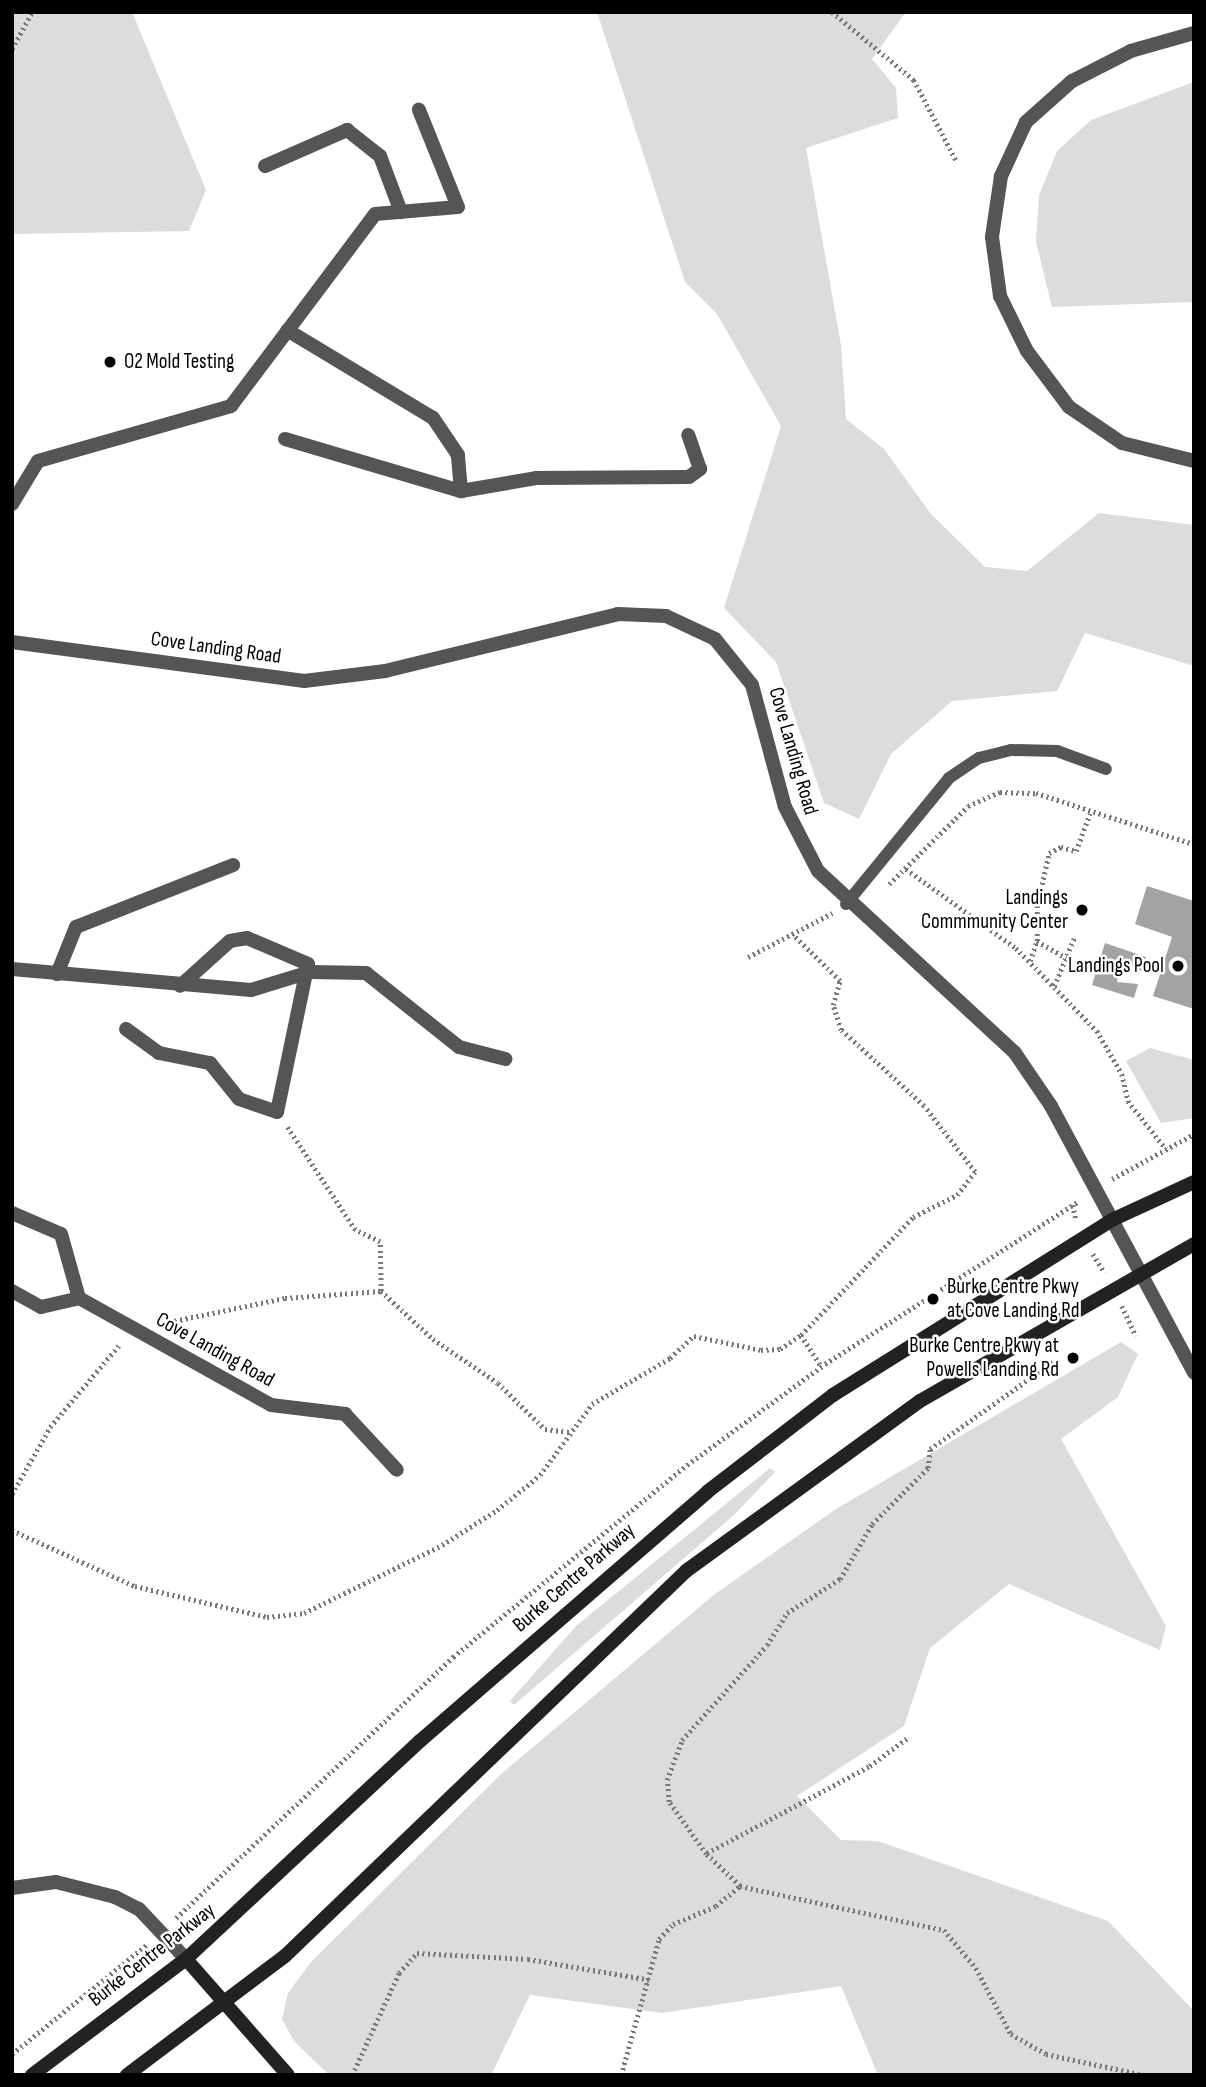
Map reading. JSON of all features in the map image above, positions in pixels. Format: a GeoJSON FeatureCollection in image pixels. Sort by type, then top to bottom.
{"type":"FeatureCollection","features":[{"type":"Feature","properties":{"kind":"main road","name":"Burke Centre Parkway"},"geometry":{"type":"LineString","coordinates":[[32,2075],[186,1959],[420,1741],[707,1492],[833,1395],[1114,1219],[1194,1182]]}},
{"type":"Feature","properties":{"kind":"main road"},"geometry":{"type":"LineString","coordinates":[[127,2075],[285,1956],[686,1571],[920,1401],[1136,1272],[1194,1244]]}},
{"type":"Feature","properties":{"kind":"main road"},"geometry":{"type":"LineString","coordinates":[[186,1959],[221,2002],[288,2075]]}},
{"type":"Feature","properties":{"kind":"street"},"geometry":{"type":"LineString","coordinates":[[1194,33],[1131,51],[1072,81],[1026,122],[1001,176],[992,237],[1000,296],[1027,351],[1069,407],[1122,443],[1194,461]]}},
{"type":"Feature","properties":{"kind":"street"},"geometry":{"type":"LineString","coordinates":[[12,503],[38,460],[231,406],[375,214],[458,207],[419,110]]}},
{"type":"Feature","properties":{"kind":"street"},"geometry":{"type":"LineString","coordinates":[[265,166],[347,130],[380,156],[401,212]]}},
{"type":"Feature","properties":{"kind":"street"},"geometry":{"type":"LineString","coordinates":[[287,330],[433,418],[458,455],[461,491]]}},
{"type":"Feature","properties":{"kind":"street"},"geometry":{"type":"LineString","coordinates":[[285,439],[461,491],[536,478],[689,477],[700,469],[688,435]]}},
{"type":"Feature","properties":{"kind":"street","name":"Cove Landing Road"},"geometry":{"type":"LineString","coordinates":[[12,642],[304,681],[385,671],[618,614],[667,616],[715,639],[752,685],[798,838],[846,904],[947,985],[1015,1054],[1114,1219],[1136,1272],[1194,1373]]}},
{"type":"Feature","properties":{"kind":"street"},"geometry":{"type":"LineString","coordinates":[[57,974],[76,927],[233,865]]}},
{"type":"Feature","properties":{"kind":"street"},"geometry":{"type":"LineString","coordinates":[[126,1029],[159,1052],[211,1063],[239,1100],[277,1112],[310,972],[307,964],[247,938],[230,941],[180,986]]}},
{"type":"Feature","properties":{"kind":"street"},"geometry":{"type":"LineString","coordinates":[[12,969],[180,986],[251,990],[310,972],[366,973],[459,1046],[505,1059]]}},
{"type":"Feature","properties":{"kind":"street"},"geometry":{"type":"LineString","coordinates":[[12,1213],[61,1234],[79,1298],[41,1307],[12,1291]]}},
{"type":"Feature","properties":{"kind":"street","name":"Cove Landing Road"},"geometry":{"type":"LineString","coordinates":[[79,1298],[271,1405],[345,1414],[397,1470]]}},
{"type":"Feature","properties":{"kind":"street"},"geometry":{"type":"LineString","coordinates":[[12,1888],[56,1882],[114,1897],[139,1909],[186,1959]]}},
{"type":"Feature","properties":{"kind":"lane"},"geometry":{"type":"LineString","coordinates":[[846,904],[949,778],[979,758],[1011,750],[1057,751],[1106,769]]}},
{"type":"Feature","properties":{"kind":"path"},"geometry":{"type":"LineString","coordinates":[[12,49],[32,12]]}},
{"type":"Feature","properties":{"kind":"path"},"geometry":{"type":"LineString","coordinates":[[832,12],[914,80],[956,160]]}},
{"type":"Feature","properties":{"kind":"path"},"geometry":{"type":"LineString","coordinates":[[883,887],[906,869],[968,806],[1000,792],[1036,793],[1090,813],[1194,844]]}},
{"type":"Feature","properties":{"kind":"path"},"geometry":{"type":"LineString","coordinates":[[1030,961],[1037,941],[1037,906],[1049,853],[1061,847],[1076,851],[1090,813]]}},
{"type":"Feature","properties":{"kind":"path"},"geometry":{"type":"LineString","coordinates":[[906,869],[1030,961],[1054,986],[1108,1045],[1128,1101],[1166,1149]]}},
{"type":"Feature","properties":{"kind":"path"},"geometry":{"type":"LineString","coordinates":[[748,957],[795,937],[846,904]]}},
{"type":"Feature","properties":{"kind":"path"},"geometry":{"type":"LineString","coordinates":[[1054,986],[1075,936]]}},
{"type":"Feature","properties":{"kind":"path"},"geometry":{"type":"LineString","coordinates":[[14,1531],[135,1586],[267,1617],[304,1613],[442,1545],[497,1510],[540,1475],[592,1404],[670,1358],[694,1336],[761,1350],[780,1349],[803,1337],[913,1217],[957,1195],[975,1171],[924,1106],[841,1030],[834,1005],[840,981],[795,937]]}},
{"type":"Feature","properties":{"kind":"path"},"geometry":{"type":"LineString","coordinates":[[1037,941],[1066,958]]}},
{"type":"Feature","properties":{"kind":"path"},"geometry":{"type":"LineString","coordinates":[[277,1112],[355,1230],[380,1242],[382,1291],[433,1339],[498,1383],[545,1429],[571,1432]]}},
{"type":"Feature","properties":{"kind":"path"},"geometry":{"type":"LineString","coordinates":[[12,1494],[50,1427],[137,1331],[285,1298],[382,1291]]}},
{"type":"Feature","properties":{"kind":"path"},"geometry":{"type":"LineString","coordinates":[[803,1337],[821,1366]]}},
{"type":"Feature","properties":{"kind":"path"},"geometry":{"type":"LineString","coordinates":[[1053,1362],[930,1449],[928,1468],[872,1524],[840,1579],[787,1613],[767,1645],[682,1740],[667,1780],[669,1802],[678,1820],[706,1854],[740,1886],[944,1930],[976,1968],[1011,2034],[1046,2054],[1144,2075]]}},
{"type":"Feature","properties":{"kind":"path"},"geometry":{"type":"LineString","coordinates":[[706,1854],[869,1767],[907,1739]]}},
{"type":"Feature","properties":{"kind":"path"},"geometry":{"type":"LineString","coordinates":[[621,2075],[651,1980],[653,1954],[659,1939],[673,1924],[716,1906],[740,1886]]}},
{"type":"Feature","properties":{"kind":"path"},"geometry":{"type":"LineString","coordinates":[[12,2054],[137,1952]]}},
{"type":"Feature","properties":{"kind":"path"},"geometry":{"type":"LineString","coordinates":[[352,2075],[399,1973],[417,1953],[528,1959],[651,1980]]}},
{"type":"Feature","properties":{"kind":"shaded area"},"geometry":{"type":"Polygon","coordinates":[[[12,12],[132,12],[206,190],[189,231],[12,234],[12,12]]]}},
{"type":"Feature","properties":{"kind":"shaded area"},"geometry":{"type":"Polygon","coordinates":[[[597,12],[906,12],[872,59],[896,88],[898,118],[806,148],[841,345],[846,419],[884,449],[931,514],[985,567],[1027,571],[1099,513],[1194,525],[1194,666],[1085,633],[1057,691],[952,701],[891,754],[859,819],[824,803],[776,662],[724,608],[781,426],[717,314],[685,282],[597,12]]]}},
{"type":"Feature","properties":{"kind":"shaded area"},"geometry":{"type":"Polygon","coordinates":[[[1194,82],[1194,302],[1052,307],[1036,242],[1039,195],[1057,151],[1091,120],[1194,82]]]}},
{"type":"Feature","properties":{"kind":"shaded area","name":"Landings Pool"},"geometry":{"type":"Polygon","coordinates":[[[1147,886],[1194,901],[1194,1009],[1153,996],[1172,937],[1135,924],[1147,886]]]}},
{"type":"Feature","properties":{"kind":"shaded area"},"geometry":{"type":"Polygon","coordinates":[[[1105,943],[1146,957],[1141,971],[1129,963],[1120,966],[1117,982],[1138,984],[1134,998],[1092,985],[1105,943]]]}},
{"type":"Feature","properties":{"kind":"shaded area"},"geometry":{"type":"Polygon","coordinates":[[[1150,1048],[1194,1060],[1194,1118],[1161,1123],[1126,1061],[1150,1048]]]}},
{"type":"Feature","properties":{"kind":"shaded area"},"geometry":{"type":"Polygon","coordinates":[[[1121,1342],[1138,1354],[1118,1397],[1061,1439],[1166,1626],[1160,1650],[1009,1584],[930,1648],[904,1726],[797,1796],[841,1840],[878,1841],[1108,1921],[1194,2011],[1194,2075],[878,2075],[841,1986],[662,2013],[530,1995],[491,2075],[329,2075],[294,2041],[282,2019],[288,1993],[311,1962],[500,1775],[715,1594],[836,1509],[1121,1342]]]}},
{"type":"Feature","properties":{"kind":"shaded area"},"geometry":{"type":"Polygon","coordinates":[[[770,1468],[775,1472],[734,1515],[514,1705],[510,1701],[576,1626],[770,1468]]]}},
{"type":"Feature","properties":{"kind":"place","name":"O2 Mold Testing"},"geometry":{"type":"Point","coordinates":[110,362]}},
{"type":"Feature","properties":{"kind":"place","name":"Landings Commmunity Center"},"geometry":{"type":"Point","coordinates":[1082,910]}},
{"type":"Feature","properties":{"kind":"place","name":"Landings Pool"},"geometry":{"type":"Point","coordinates":[1178,966]}},
{"type":"Feature","properties":{"kind":"place","name":"Burke Centre Pkwy at Cove Landing Rd"},"geometry":{"type":"Point","coordinates":[933,1299]}},
{"type":"Feature","properties":{"kind":"place","name":"Burke Centre Pkwy at Powells Landing Rd"},"geometry":{"type":"Point","coordinates":[1073,1358]}}]}
